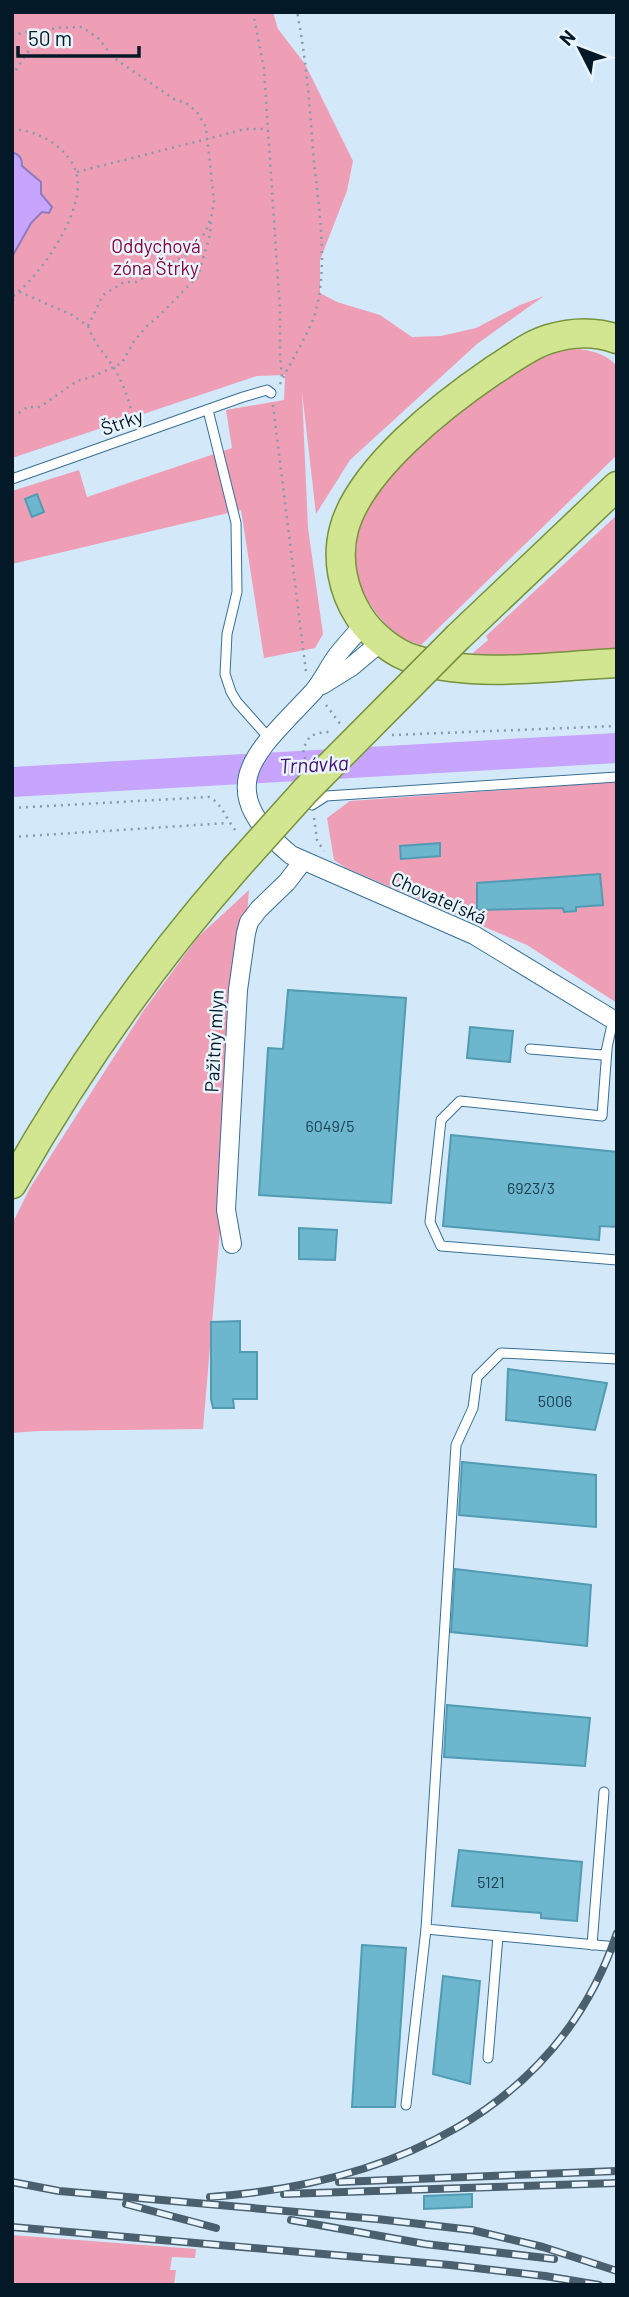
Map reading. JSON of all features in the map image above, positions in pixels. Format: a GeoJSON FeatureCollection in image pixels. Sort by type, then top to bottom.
{"type":"FeatureCollection","features":[{"type":"Feature","properties":{"kind":"main road"},"geometry":{"type":"LineString","coordinates":[[617,339],[584,333],[547,340],[521,352],[466,390],[389,458],[366,486],[344,530],[341,556],[342,574],[348,595],[373,633],[400,654],[456,668],[497,669],[617,663]]}},
{"type":"Feature","properties":{"kind":"main road"},"geometry":{"type":"LineString","coordinates":[[584,333],[617,353]]}},
{"type":"Feature","properties":{"kind":"main road"},"geometry":{"type":"LineString","coordinates":[[12,1184],[57,1108],[127,1003],[175,940],[235,869],[306,790],[457,637],[616,487]]}},
{"type":"Feature","properties":{"kind":"street"},"geometry":{"type":"LineString","coordinates":[[263,745],[316,690],[337,655],[373,633]]}},
{"type":"Feature","properties":{"kind":"street","name":"Chovateľská"},"geometry":{"type":"LineString","coordinates":[[263,745],[247,775],[250,808],[276,843],[303,861],[474,935],[615,1021]]}},
{"type":"Feature","properties":{"kind":"street","name":"Pažitný mlyn"},"geometry":{"type":"LineString","coordinates":[[232,1244],[226,1210],[238,990],[246,933],[249,922],[259,909],[287,882],[303,861]]}},
{"type":"Feature","properties":{"kind":"lane","name":"Štrky"},"geometry":{"type":"LineString","coordinates":[[12,479],[243,397],[267,390],[271,393]]}},
{"type":"Feature","properties":{"kind":"lane"},"geometry":{"type":"LineString","coordinates":[[208,410],[236,523],[237,592],[227,634],[225,674],[231,692],[263,745]]}},
{"type":"Feature","properties":{"kind":"lane"},"geometry":{"type":"LineString","coordinates":[[312,805],[326,796],[617,777]]}},
{"type":"Feature","properties":{"kind":"lane"},"geometry":{"type":"LineString","coordinates":[[615,1021],[607,1049],[602,1116],[460,1101],[441,1120],[430,1222],[441,1246],[617,1260]]}},
{"type":"Feature","properties":{"kind":"lane"},"geometry":{"type":"LineString","coordinates":[[530,1049],[602,1055],[607,1049]]}},
{"type":"Feature","properties":{"kind":"lane"},"geometry":{"type":"LineString","coordinates":[[406,2105],[426,1930],[456,1445],[473,1408],[477,1377],[501,1353],[617,1359]]}},
{"type":"Feature","properties":{"kind":"lane"},"geometry":{"type":"LineString","coordinates":[[592,1945],[604,1792]]}},
{"type":"Feature","properties":{"kind":"lane"},"geometry":{"type":"LineString","coordinates":[[426,1930],[617,1947]]}},
{"type":"Feature","properties":{"kind":"lane"},"geometry":{"type":"LineString","coordinates":[[488,2058],[498,1936]]}},
{"type":"Feature","properties":{"kind":"path"},"geometry":{"type":"LineString","coordinates":[[253,12],[264,69],[282,379],[314,315],[319,288],[321,240],[304,49],[297,12]]}},
{"type":"Feature","properties":{"kind":"path"},"geometry":{"type":"LineString","coordinates":[[12,76],[26,53],[42,35],[55,28],[82,27],[98,38],[114,58],[197,113],[206,127],[209,139],[214,201],[209,235],[198,276],[134,341],[127,358],[92,377],[76,381],[40,407],[27,407],[12,414]]}},
{"type":"Feature","properties":{"kind":"path"},"geometry":{"type":"LineString","coordinates":[[12,36],[36,32],[42,35]]}},
{"type":"Feature","properties":{"kind":"path"},"geometry":{"type":"LineString","coordinates":[[12,129],[33,133],[59,147],[77,173],[74,211],[58,241],[30,282],[12,297]]}},
{"type":"Feature","properties":{"kind":"path"},"geometry":{"type":"LineString","coordinates":[[77,173],[246,129],[268,129]]}},
{"type":"Feature","properties":{"kind":"path"},"geometry":{"type":"LineString","coordinates":[[88,326],[103,295],[124,282],[136,282],[186,256],[205,233],[211,217]]}},
{"type":"Feature","properties":{"kind":"path"},"geometry":{"type":"LineString","coordinates":[[19,292],[72,315],[88,326],[97,348],[113,366],[127,396],[138,435]]}},
{"type":"Feature","properties":{"kind":"path"},"geometry":{"type":"LineString","coordinates":[[271,393],[305,669],[316,690],[342,726]]}},
{"type":"Feature","properties":{"kind":"path"},"geometry":{"type":"LineString","coordinates":[[382,735],[617,726]]}},
{"type":"Feature","properties":{"kind":"path"},"geometry":{"type":"LineString","coordinates":[[304,757],[305,742],[310,736],[335,732]]}},
{"type":"Feature","properties":{"kind":"path"},"geometry":{"type":"LineString","coordinates":[[12,808],[209,797],[218,802]]}},
{"type":"Feature","properties":{"kind":"path"},"geometry":{"type":"LineString","coordinates":[[312,805],[317,840],[330,859]]}},
{"type":"Feature","properties":{"kind":"path"},"geometry":{"type":"LineString","coordinates":[[12,837],[228,823]]}},
{"type":"Feature","properties":{"kind":"green space","name":"Oddychová zóna Štrky"},"geometry":{"type":"Polygon","coordinates":[[[12,12],[273,12],[278,29],[305,64],[353,161],[347,191],[320,260],[320,293],[337,302],[380,315],[412,337],[441,336],[476,328],[544,296],[477,344],[350,460],[316,514],[302,392],[308,528],[323,634],[315,648],[264,658],[241,510],[12,564],[12,491],[79,470],[87,497],[232,448],[226,410],[284,400],[285,375],[257,376],[12,458],[12,12]]]}},
{"type":"Feature","properties":{"kind":"green space"},"geometry":{"type":"Polygon","coordinates":[[[571,348],[601,355],[617,366],[617,455],[421,645],[403,638],[377,614],[366,598],[358,576],[357,540],[369,506],[381,487],[414,449],[473,399],[533,360],[571,348]]]}},
{"type":"Feature","properties":{"kind":"green space"},"geometry":{"type":"Polygon","coordinates":[[[617,515],[617,654],[467,658],[488,640],[486,636],[617,515]]]}},
{"type":"Feature","properties":{"kind":"green space"},"geometry":{"type":"Polygon","coordinates":[[[617,782],[617,1003],[527,945],[346,868],[334,860],[327,818],[350,801],[617,782]]]}},
{"type":"Feature","properties":{"kind":"green space"},"geometry":{"type":"Polygon","coordinates":[[[249,890],[203,1429],[12,1433],[12,1224],[30,1188],[144,1010],[198,937],[249,890]]]}},
{"type":"Feature","properties":{"kind":"green space"},"geometry":{"type":"Polygon","coordinates":[[[12,2235],[196,2249],[195,2258],[172,2257],[170,2270],[176,2270],[174,2285],[12,2285],[12,2235]]]}},
{"type":"Feature","properties":{"kind":"shaded area"},"geometry":{"type":"Polygon","coordinates":[[[12,152],[20,157],[22,166],[41,182],[41,194],[52,207],[49,213],[42,212],[31,223],[12,257],[12,152]]]}},
{"type":"Feature","properties":{"kind":"building"},"geometry":{"type":"Polygon","coordinates":[[[37,494],[44,512],[32,517],[25,499],[37,494]]]}},
{"type":"Feature","properties":{"kind":"building"},"geometry":{"type":"Polygon","coordinates":[[[440,843],[440,856],[401,859],[400,846],[440,843]]]}},
{"type":"Feature","properties":{"kind":"building"},"geometry":{"type":"Polygon","coordinates":[[[600,874],[603,905],[576,907],[576,911],[564,912],[563,908],[477,910],[477,883],[600,874]]]}},
{"type":"Feature","properties":{"kind":"building"},"geometry":{"type":"Polygon","coordinates":[[[288,990],[406,998],[391,1203],[259,1195],[268,1048],[283,1049],[288,990]]]}},
{"type":"Feature","properties":{"kind":"building"},"geometry":{"type":"Polygon","coordinates":[[[470,1027],[513,1031],[510,1062],[467,1058],[470,1027]]]}},
{"type":"Feature","properties":{"kind":"building"},"geometry":{"type":"Polygon","coordinates":[[[451,1135],[617,1152],[617,1227],[600,1226],[599,1240],[443,1226],[451,1135]]]}},
{"type":"Feature","properties":{"kind":"building"},"geometry":{"type":"Polygon","coordinates":[[[299,1228],[337,1230],[335,1260],[299,1259],[299,1228]]]}},
{"type":"Feature","properties":{"kind":"building"},"geometry":{"type":"Polygon","coordinates":[[[240,1321],[240,1352],[257,1352],[257,1399],[233,1399],[234,1408],[213,1408],[211,1322],[240,1321]]]}},
{"type":"Feature","properties":{"kind":"building"},"geometry":{"type":"Polygon","coordinates":[[[508,1369],[607,1383],[595,1430],[506,1420],[508,1369]]]}},
{"type":"Feature","properties":{"kind":"building"},"geometry":{"type":"Polygon","coordinates":[[[462,1462],[596,1475],[596,1527],[459,1515],[462,1462]]]}},
{"type":"Feature","properties":{"kind":"building"},"geometry":{"type":"Polygon","coordinates":[[[455,1569],[591,1585],[587,1646],[451,1632],[455,1569]]]}},
{"type":"Feature","properties":{"kind":"building"},"geometry":{"type":"Polygon","coordinates":[[[447,1705],[590,1718],[585,1766],[444,1757],[447,1705]]]}},
{"type":"Feature","properties":{"kind":"building"},"geometry":{"type":"Polygon","coordinates":[[[459,1850],[582,1862],[577,1921],[541,1918],[541,1913],[452,1906],[459,1850]]]}},
{"type":"Feature","properties":{"kind":"building"},"geometry":{"type":"Polygon","coordinates":[[[362,1945],[406,1948],[395,2107],[352,2107],[362,1945]]]}},
{"type":"Feature","properties":{"kind":"building"},"geometry":{"type":"Polygon","coordinates":[[[443,1976],[480,1981],[470,2084],[433,2074],[443,1976]]]}},
{"type":"Feature","properties":{"kind":"building"},"geometry":{"type":"Polygon","coordinates":[[[472,2194],[472,2207],[424,2209],[424,2196],[472,2194]]]}},
{"type":"Feature","properties":{"kind":"waterway","name":"Trnávka"},"geometry":{"type":"LineString","coordinates":[[12,782],[617,748]]}},
{"type":"Feature","properties":{"kind":"railway"},"geometry":{"type":"LineString","coordinates":[[210,2197],[276,2189],[340,2176],[400,2155],[457,2128],[508,2092],[553,2048],[589,1995],[617,1933]]}},
{"type":"Feature","properties":{"kind":"railway"},"geometry":{"type":"LineString","coordinates":[[339,2182],[617,2171]]}},
{"type":"Feature","properties":{"kind":"railway"},"geometry":{"type":"LineString","coordinates":[[12,2182],[59,2191],[472,2230],[543,2247],[617,2271]]}},
{"type":"Feature","properties":{"kind":"railway"},"geometry":{"type":"LineString","coordinates":[[284,2194],[617,2183]]}},
{"type":"Feature","properties":{"kind":"railway"},"geometry":{"type":"LineString","coordinates":[[126,2204],[216,2228]]}},
{"type":"Feature","properties":{"kind":"railway"},"geometry":{"type":"LineString","coordinates":[[291,2220],[425,2244],[554,2259]]}},
{"type":"Feature","properties":{"kind":"railway"},"geometry":{"type":"LineString","coordinates":[[12,2227],[450,2265],[599,2285]]}}]}
